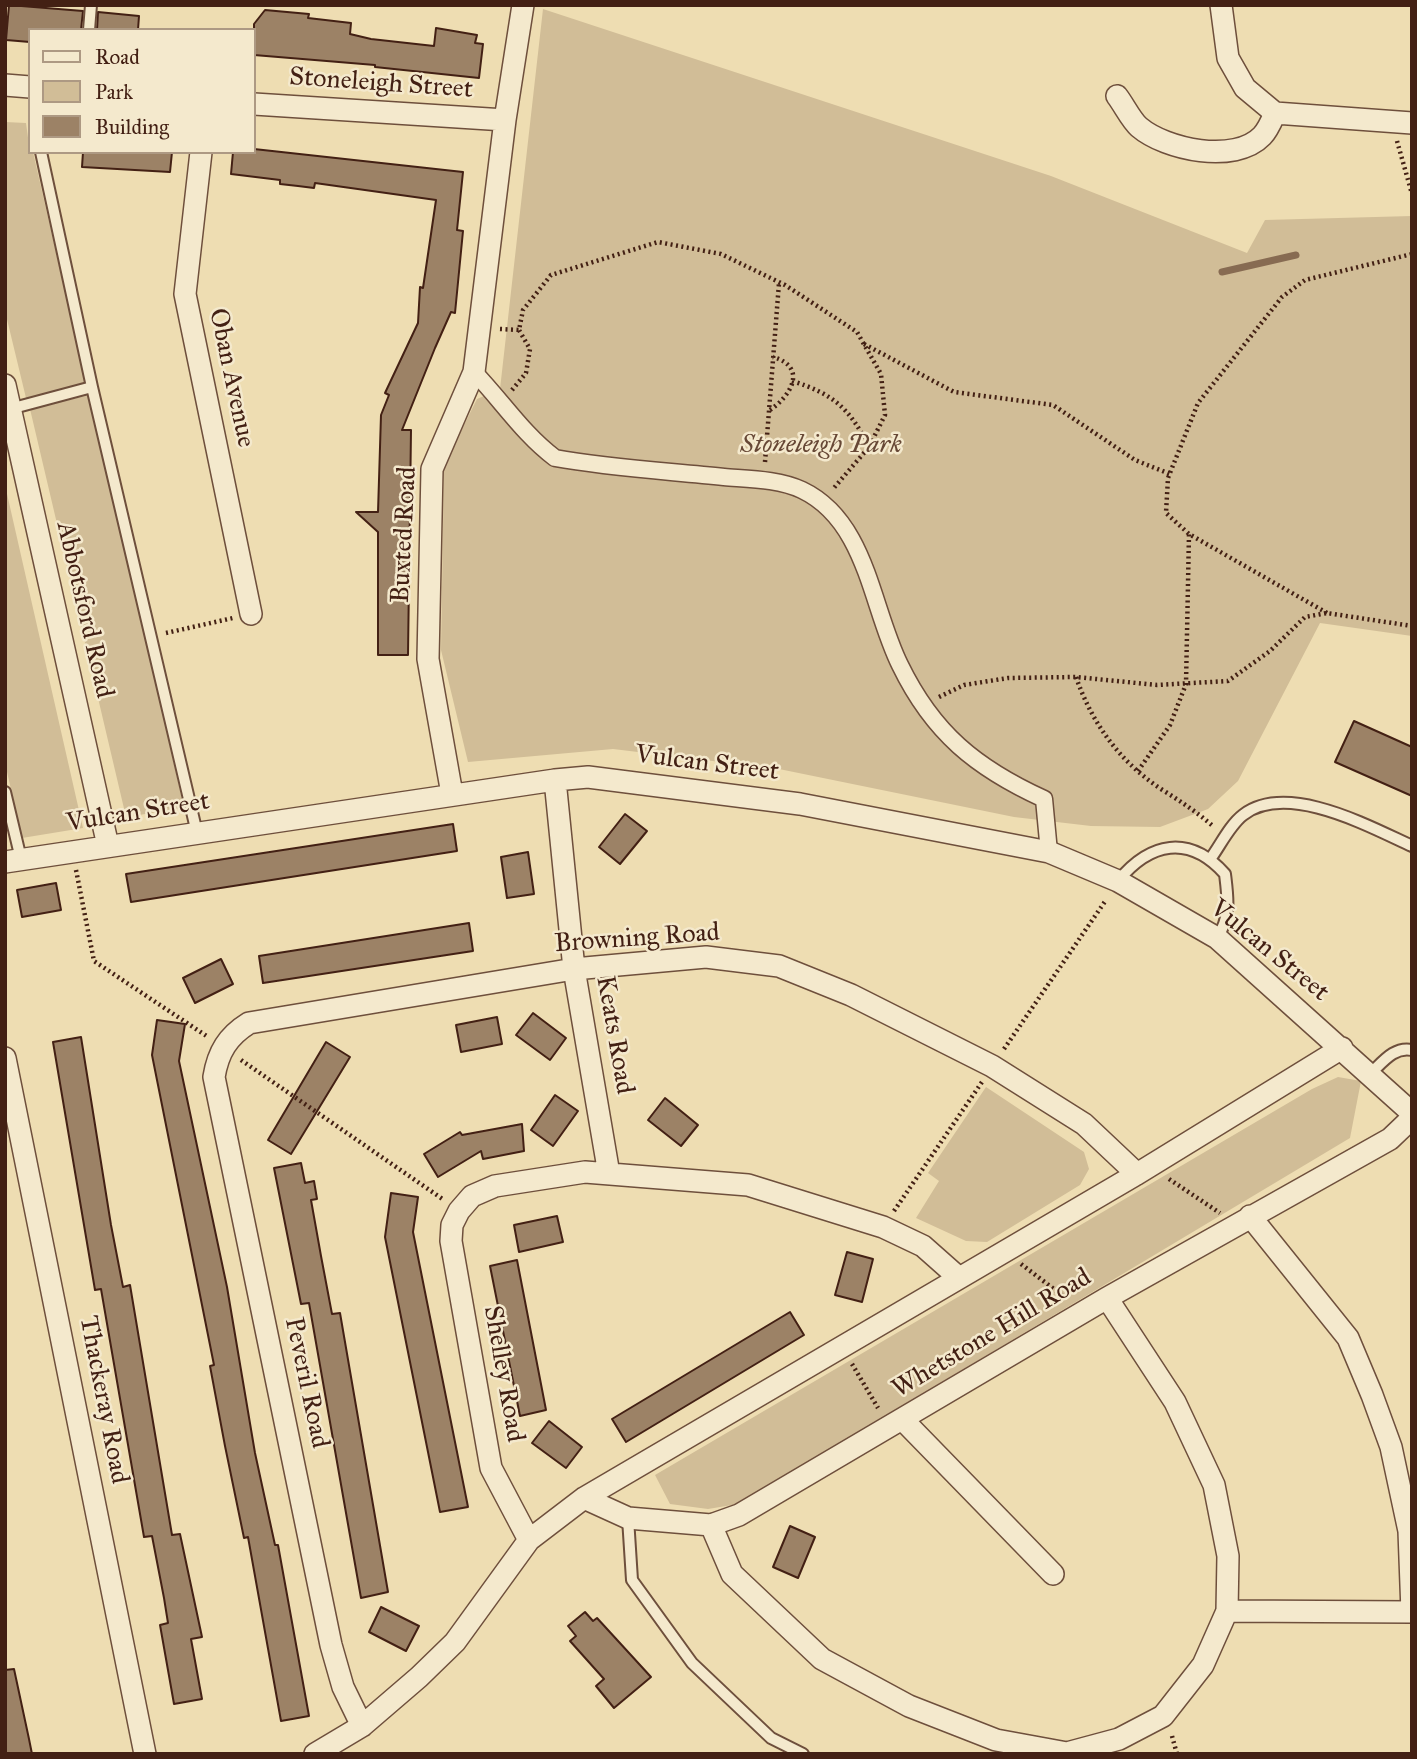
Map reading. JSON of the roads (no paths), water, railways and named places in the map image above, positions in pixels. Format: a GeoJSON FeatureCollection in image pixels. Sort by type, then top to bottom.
{"type":"FeatureCollection","features":[{"type":"Feature","properties":{"kind":"street","name":"Buxted Road"},"geometry":{"type":"LineString","coordinates":[[452,794],[428,659],[432,469],[474,372],[505,120],[523,5]]}},
{"type":"Feature","properties":{"kind":"street"},"geometry":{"type":"LineString","coordinates":[[1221,5],[1228,58],[1245,88],[1275,113],[1402,122]]}},
{"type":"Feature","properties":{"kind":"street"},"geometry":{"type":"LineString","coordinates":[[5,85],[28,92]]}},
{"type":"Feature","properties":{"kind":"street"},"geometry":{"type":"LineString","coordinates":[[1117,96],[1139,127],[1175,145],[1199,150],[1219,152],[1249,145],[1263,136],[1275,113]]}},
{"type":"Feature","properties":{"kind":"street","name":"Stoneleigh Street"},"geometry":{"type":"LineString","coordinates":[[256,104],[505,120]]}},
{"type":"Feature","properties":{"kind":"street","name":"Oban Avenue"},"geometry":{"type":"LineString","coordinates":[[201,154],[185,294],[251,614]]}},
{"type":"Feature","properties":{"kind":"street"},"geometry":{"type":"LineString","coordinates":[[474,372],[530,439],[555,458],[764,481],[801,489],[836,513],[859,556],[899,664],[923,704],[956,747],[1009,783],[1044,799],[1049,852]]}},
{"type":"Feature","properties":{"kind":"street","name":"Abbotsford Road"},"geometry":{"type":"LineString","coordinates":[[5,385],[8,409],[108,846]]}},
{"type":"Feature","properties":{"kind":"street","name":"Vulcan Street"},"geometry":{"type":"LineString","coordinates":[[13,861],[452,794],[587,777],[800,804],[1049,852],[1118,881],[1217,939],[1412,1113]]}},
{"type":"Feature","properties":{"kind":"street","name":"Keats Road"},"geometry":{"type":"LineString","coordinates":[[555,780],[574,969],[609,1174]]}},
{"type":"Feature","properties":{"kind":"street","name":"Browning Road"},"geometry":{"type":"LineString","coordinates":[[223,1048],[235,1031],[249,1023],[574,969],[706,957],[779,966],[851,995],[992,1066],[1084,1124],[1137,1174]]}},
{"type":"Feature","properties":{"kind":"street","name":"Peveril Road"},"geometry":{"type":"LineString","coordinates":[[223,1048],[214,1077],[331,1645],[343,1687],[362,1726]]}},
{"type":"Feature","properties":{"kind":"street"},"geometry":{"type":"LineString","coordinates":[[315,1754],[362,1726],[455,1642],[529,1540],[584,1498],[1137,1174],[1342,1048]]}},
{"type":"Feature","properties":{"kind":"street","name":"Thackeray Road"},"geometry":{"type":"LineString","coordinates":[[5,1058],[145,1754]]}},
{"type":"Feature","properties":{"kind":"street","name":"Whetstone Hill Road"},"geometry":{"type":"LineString","coordinates":[[584,1498],[628,1518],[711,1525],[739,1515],[1107,1298],[1390,1139],[1412,1118]]}},
{"type":"Feature","properties":{"kind":"street","name":"Shelley Road"},"geometry":{"type":"LineString","coordinates":[[529,1540],[491,1468],[451,1241],[452,1225],[459,1210],[472,1196],[495,1186],[584,1172],[609,1174]]}},
{"type":"Feature","properties":{"kind":"street"},"geometry":{"type":"LineString","coordinates":[[609,1174],[748,1185],[883,1227],[923,1245],[958,1277]]}},
{"type":"Feature","properties":{"kind":"street"},"geometry":{"type":"LineString","coordinates":[[1227,1611],[1412,1612],[1409,1531],[1391,1447],[1349,1338],[1242,1221]]}},
{"type":"Feature","properties":{"kind":"street"},"geometry":{"type":"LineString","coordinates":[[711,1525],[733,1574],[822,1659],[909,1706],[996,1740],[1068,1753],[1119,1740],[1163,1716],[1203,1664],[1227,1611],[1228,1556],[1214,1485],[1175,1402],[1107,1298]]}},
{"type":"Feature","properties":{"kind":"street"},"geometry":{"type":"LineString","coordinates":[[903,1420],[1053,1574]]}},
{"type":"Feature","properties":{"kind":"lane"},"geometry":{"type":"LineString","coordinates":[[89,28],[91,5]]}},
{"type":"Feature","properties":{"kind":"lane"},"geometry":{"type":"LineString","coordinates":[[41,154],[92,387],[197,833]]}},
{"type":"Feature","properties":{"kind":"lane"},"geometry":{"type":"LineString","coordinates":[[8,409],[92,387]]}},
{"type":"Feature","properties":{"kind":"lane"},"geometry":{"type":"LineString","coordinates":[[5,792],[13,861]]}},
{"type":"Feature","properties":{"kind":"lane"},"geometry":{"type":"LineString","coordinates":[[1211,858],[1244,814],[1271,804],[1301,804],[1340,813],[1412,846]]}},
{"type":"Feature","properties":{"kind":"lane"},"geometry":{"type":"LineString","coordinates":[[1118,881],[1134,861],[1158,851],[1185,847],[1211,858],[1225,874],[1229,911],[1225,926],[1217,939]]}},
{"type":"Feature","properties":{"kind":"lane"},"geometry":{"type":"LineString","coordinates":[[1370,1074],[1391,1054],[1404,1048],[1412,1050]]}},
{"type":"Feature","properties":{"kind":"lane"},"geometry":{"type":"LineString","coordinates":[[628,1518],[632,1580],[692,1663],[771,1738],[803,1754]]}},
{"type":"Feature","properties":{"kind":"waterway"},"geometry":{"type":"LineString","coordinates":[[1222,272],[1296,255]]}},
{"type":"Feature","properties":{"kind":"park label","name":"Stoneleigh Park"},"geometry":{"type":"Point","coordinates":[821,446]}}]}
